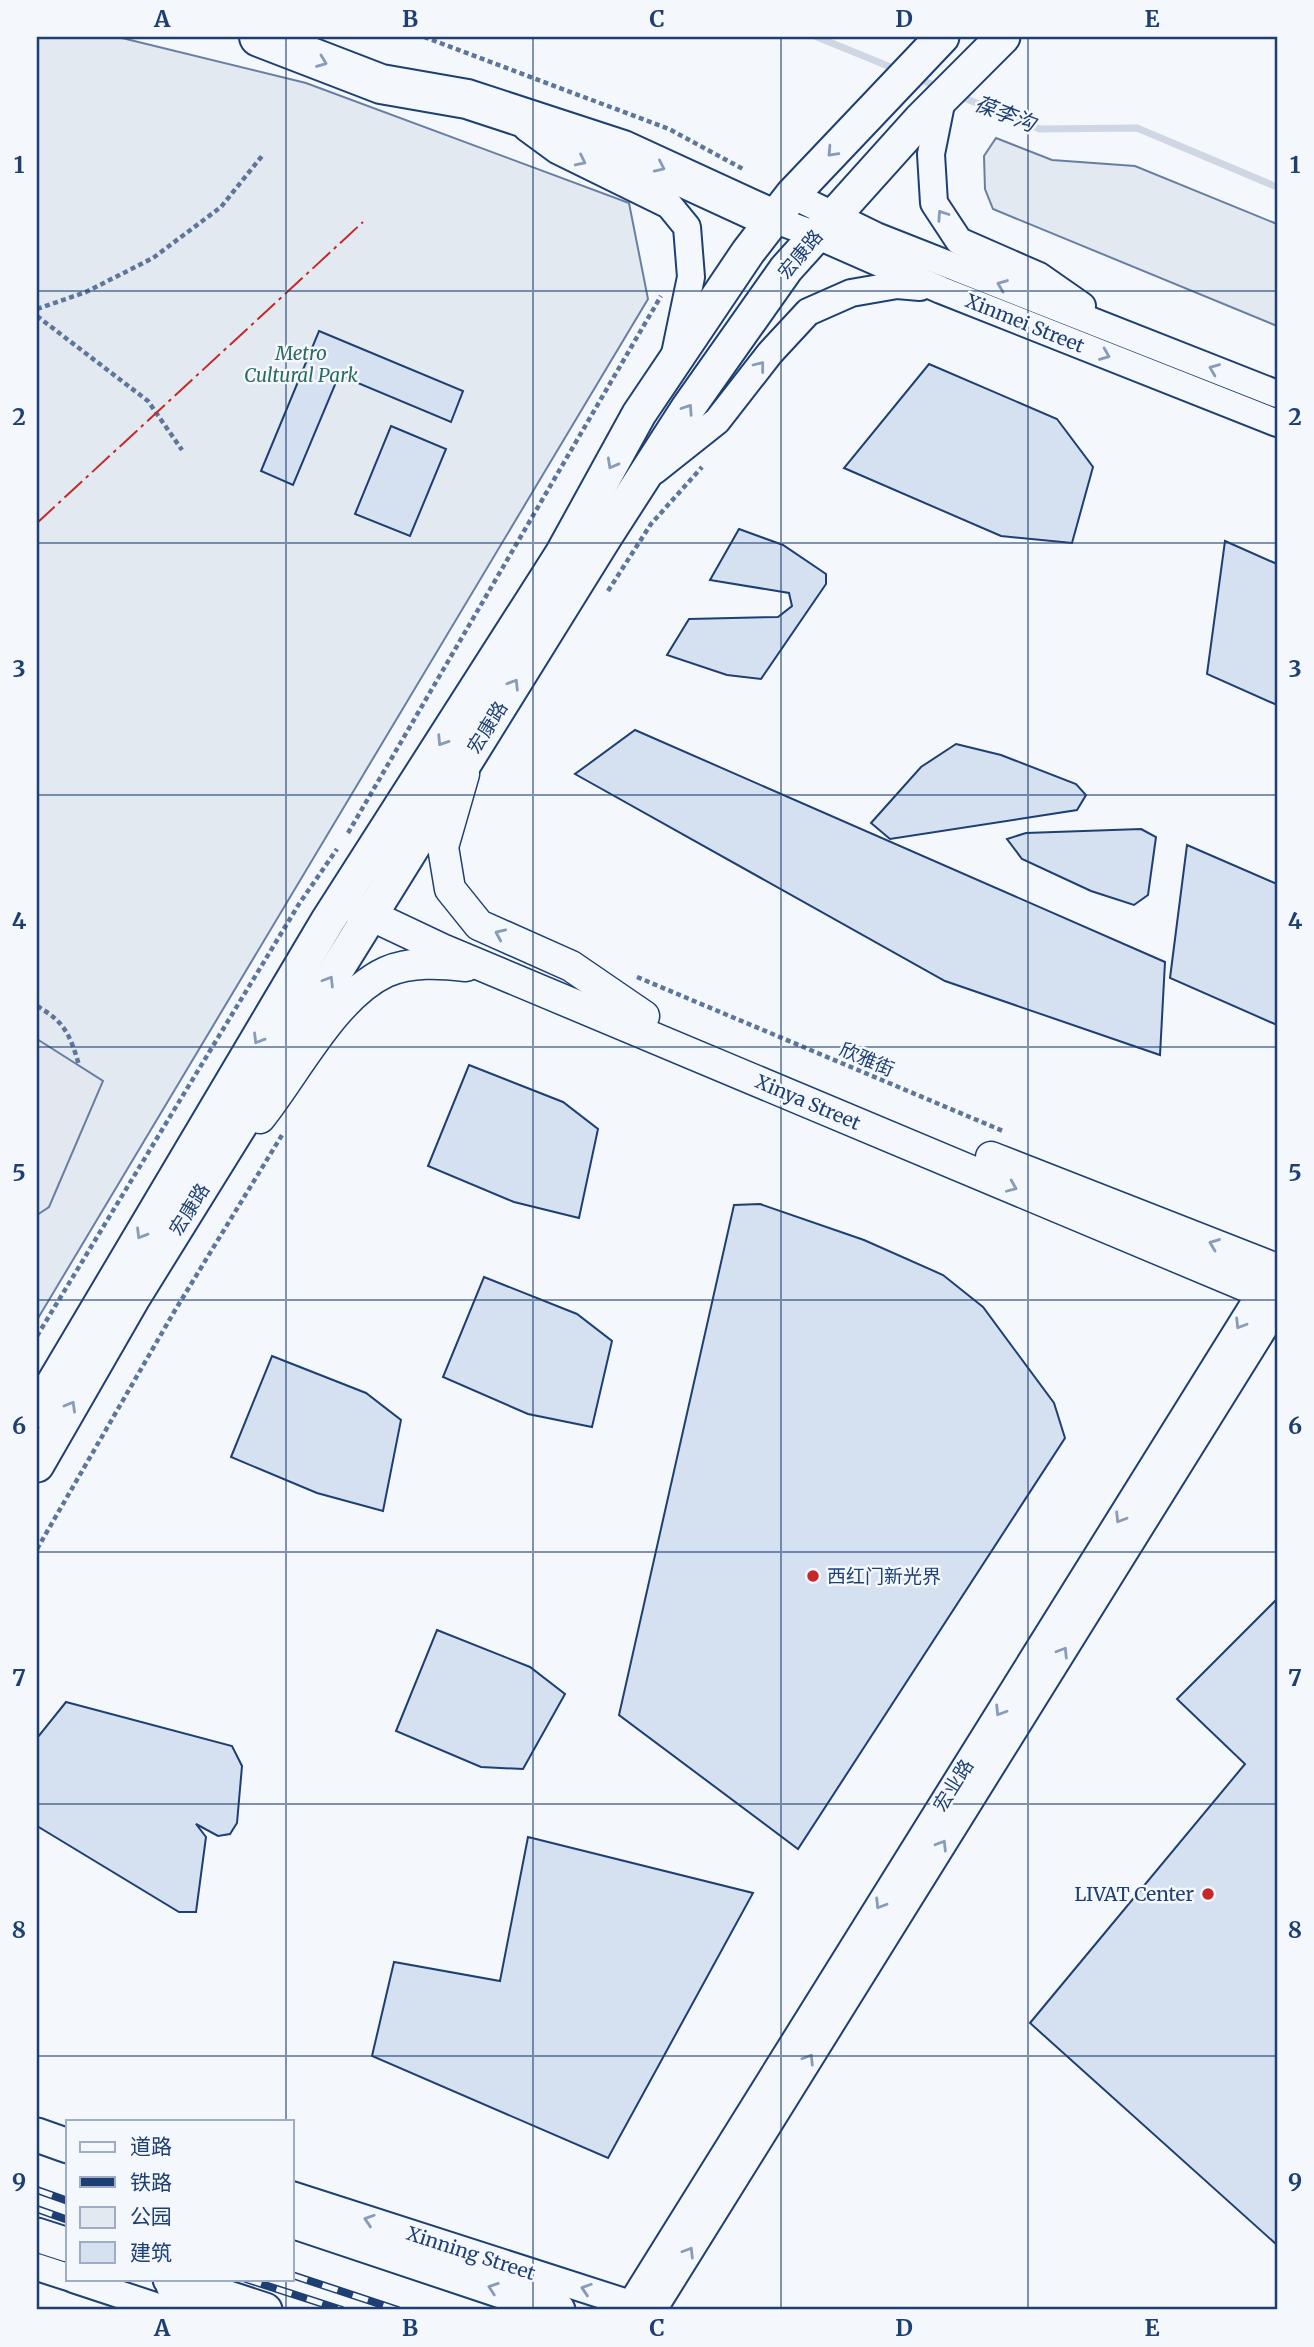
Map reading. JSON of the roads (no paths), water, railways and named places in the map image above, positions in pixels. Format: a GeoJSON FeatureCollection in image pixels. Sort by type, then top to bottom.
{"type":"FeatureCollection","features":[{"type":"Feature","properties":{"kind":"highway"},"geometry":{"type":"LineString","coordinates":[[259,37],[381,84],[467,99],[624,150],[783,207]]}},
{"type":"Feature","properties":{"kind":"main road","name":"宏康路"},"geometry":{"type":"LineString","coordinates":[[37,1465],[133,1298],[355,938],[688,408],[786,269],[931,109],[1003,37]]}},
{"type":"Feature","properties":{"kind":"main road","name":"宏康路"},"geometry":{"type":"LineString","coordinates":[[37,1411],[345,896],[562,554],[639,414],[748,252],[783,207],[933,45]]}},
{"type":"Feature","properties":{"kind":"main road"},"geometry":{"type":"LineString","coordinates":[[470,755],[443,847],[450,889],[479,925],[571,966],[644,1016]]}},
{"type":"Feature","properties":{"kind":"main road","name":"Xinya Street"},"geometry":{"type":"LineString","coordinates":[[345,896],[487,968],[1274,1283]]}},
{"type":"Feature","properties":{"kind":"main road","name":"Xinya Street"},"geometry":{"type":"LineString","coordinates":[[375,910],[949,1140],[1274,1283]]}},
{"type":"Feature","properties":{"kind":"main road"},"geometry":{"type":"LineString","coordinates":[[198,1194],[274,1100],[327,1025],[363,985],[388,971],[430,963],[487,968]]}},
{"type":"Feature","properties":{"kind":"main road"},"geometry":{"type":"LineString","coordinates":[[37,2134],[66,2145]]}},
{"type":"Feature","properties":{"kind":"main road","name":"Xinning Street"},"geometry":{"type":"LineString","coordinates":[[294,2222],[558,2310]]}},
{"type":"Feature","properties":{"kind":"main road"},"geometry":{"type":"LineString","coordinates":[[37,2235],[66,2244]]}},
{"type":"Feature","properties":{"kind":"main road"},"geometry":{"type":"LineString","coordinates":[[173,2280],[265,2310]]}},
{"type":"Feature","properties":{"kind":"street"},"geometry":{"type":"LineString","coordinates":[[931,109],[934,203],[960,241],[1039,276],[1118,331]]}},
{"type":"Feature","properties":{"kind":"street"},"geometry":{"type":"LineString","coordinates":[[503,111],[557,150],[669,205],[687,227],[691,276],[673,364]]}},
{"type":"Feature","properties":{"kind":"street","name":"Xinmei Street"},"geometry":{"type":"LineString","coordinates":[[783,207],[825,225],[941,290],[1277,423]]}},
{"type":"Feature","properties":{"kind":"street","name":"Xinmei Street"},"geometry":{"type":"LineString","coordinates":[[825,225],[876,236],[1277,394]]}},
{"type":"Feature","properties":{"kind":"street"},"geometry":{"type":"LineString","coordinates":[[642,481],[717,421],[770,353],[808,312],[851,293],[897,285],[941,290]]}},
{"type":"Feature","properties":{"kind":"street","name":"宏业路"},"geometry":{"type":"LineString","coordinates":[[645,2308],[1274,1283]]}},
{"type":"Feature","properties":{"kind":"street"},"geometry":{"type":"LineString","coordinates":[[37,2134],[66,2136]]}},
{"type":"Feature","properties":{"kind":"street","name":"Xinning Street"},"geometry":{"type":"LineString","coordinates":[[294,2196],[645,2308]]}},
{"type":"Feature","properties":{"kind":"street"},"geometry":{"type":"LineString","coordinates":[[37,2267],[66,2276]]}},
{"type":"Feature","properties":{"kind":"street"},"geometry":{"type":"LineString","coordinates":[[77,2280],[167,2310]]}},
{"type":"Feature","properties":{"kind":"street"},"geometry":{"type":"LineString","coordinates":[[159,2280],[207,2310]]}},
{"type":"Feature","properties":{"kind":"waterway","name":"葆李沟"},"geometry":{"type":"LineString","coordinates":[[817,37],[898,70]]}},
{"type":"Feature","properties":{"kind":"waterway","name":"葆李沟"},"geometry":{"type":"LineString","coordinates":[[915,77],[940,88]]}},
{"type":"Feature","properties":{"kind":"waterway","name":"葆李沟"},"geometry":{"type":"LineString","coordinates":[[957,95],[1040,129],[1137,128],[1277,187]]}},
{"type":"Feature","properties":{"kind":"railway"},"geometry":{"type":"LineString","coordinates":[[37,2190],[66,2200]]}},
{"type":"Feature","properties":{"kind":"railway"},"geometry":{"type":"LineString","coordinates":[[37,2209],[66,2219]]}},
{"type":"Feature","properties":{"kind":"railway"},"geometry":{"type":"LineString","coordinates":[[294,2276],[398,2310]]}},
{"type":"Feature","properties":{"kind":"railway"},"geometry":{"type":"LineString","coordinates":[[249,2280],[342,2310]]}},
{"type":"Feature","properties":{"kind":"place","name":"西红门新光界"},"geometry":{"type":"Point","coordinates":[813,1576]}},
{"type":"Feature","properties":{"kind":"place","name":"LIVAT Center"},"geometry":{"type":"Point","coordinates":[1208,1894]}},
{"type":"Feature","properties":{"kind":"park label","name":"Metro Cultural Park"},"geometry":{"type":"Point","coordinates":[301,364]}}]}
